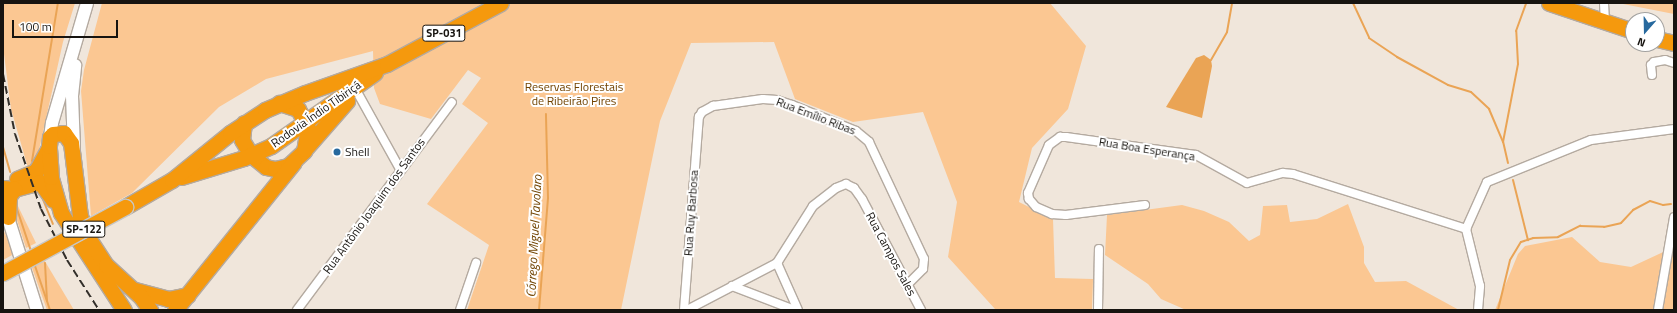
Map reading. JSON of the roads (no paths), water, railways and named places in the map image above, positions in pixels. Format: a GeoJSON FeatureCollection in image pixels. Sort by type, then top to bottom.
{"type":"FeatureCollection","features":[{"type":"Feature","properties":{"kind":"highway","name":"Rodovia Índio Tibiriçá"},"geometry":{"type":"LineString","coordinates":[[3,273],[172,180],[244,123],[279,103],[387,64],[501,3]]}},
{"type":"Feature","properties":{"kind":"highway"},"geometry":{"type":"LineString","coordinates":[[1549,3],[1625,28]]}},
{"type":"Feature","properties":{"kind":"highway","name":"Rodovia Índio Tibiriçá"},"geometry":{"type":"LineString","coordinates":[[172,180],[232,162],[255,158],[357,89],[387,64]]}},
{"type":"Feature","properties":{"kind":"highway"},"geometry":{"type":"LineString","coordinates":[[175,310],[294,162],[357,89]]}},
{"type":"Feature","properties":{"kind":"highway"},"geometry":{"type":"LineString","coordinates":[[279,103],[298,109],[307,123],[308,133],[304,151]]}},
{"type":"Feature","properties":{"kind":"highway"},"geometry":{"type":"LineString","coordinates":[[293,133],[299,121],[298,109]]}},
{"type":"Feature","properties":{"kind":"highway"},"geometry":{"type":"LineString","coordinates":[[244,123],[255,158],[270,184],[267,196]]}},
{"type":"Feature","properties":{"kind":"highway"},"geometry":{"type":"LineString","coordinates":[[6,184],[36,171],[50,142],[58,133],[67,135],[74,152]]}},
{"type":"Feature","properties":{"kind":"highway","name":"SP-122"},"geometry":{"type":"LineString","coordinates":[[50,142],[51,177],[61,212],[124,310]]}},
{"type":"Feature","properties":{"kind":"highway","name":"SP-122"},"geometry":{"type":"LineString","coordinates":[[74,152],[78,202],[86,234],[106,265],[132,289],[147,308]]}},
{"type":"Feature","properties":{"kind":"highway"},"geometry":{"type":"LineString","coordinates":[[255,158],[279,169],[294,162]]}},
{"type":"Feature","properties":{"kind":"highway"},"geometry":{"type":"LineString","coordinates":[[6,184],[40,182],[61,212]]}},
{"type":"Feature","properties":{"kind":"highway"},"geometry":{"type":"LineString","coordinates":[[6,184],[8,217]]}},
{"type":"Feature","properties":{"kind":"highway"},"geometry":{"type":"LineString","coordinates":[[132,289],[168,299],[188,295]]}},
{"type":"Feature","properties":{"kind":"main road","name":"SP-122"},"geometry":{"type":"LineString","coordinates":[[50,142],[87,3]]}},
{"type":"Feature","properties":{"kind":"main road","name":"SP-122"},"geometry":{"type":"LineString","coordinates":[[74,152],[72,96],[80,30]]}},
{"type":"Feature","properties":{"kind":"main road"},"geometry":{"type":"LineString","coordinates":[[3,203],[37,310]]}},
{"type":"Feature","properties":{"kind":"street"},"geometry":{"type":"LineString","coordinates":[[1604,3],[1605,22]]}},
{"type":"Feature","properties":{"kind":"street"},"geometry":{"type":"LineString","coordinates":[[1652,75],[1651,70],[1654,62],[1664,60],[1674,63]]}},
{"type":"Feature","properties":{"kind":"street"},"geometry":{"type":"LineString","coordinates":[[357,89],[357,102],[366,112],[400,169]]}},
{"type":"Feature","properties":{"kind":"street","name":"Rua Emílio Ribas"},"geometry":{"type":"LineString","coordinates":[[699,117],[702,112],[713,106],[772,99],[792,104],[864,135],[869,142],[924,259],[920,273],[907,285]]}},
{"type":"Feature","properties":{"kind":"street","name":"Rua Antônio Joaquim dos Santos"},"geometry":{"type":"LineString","coordinates":[[297,310],[400,169],[452,102]]}},
{"type":"Feature","properties":{"kind":"street","name":"Rua Ruy Barbosa"},"geometry":{"type":"LineString","coordinates":[[684,310],[699,117]]}},
{"type":"Feature","properties":{"kind":"street"},"geometry":{"type":"LineString","coordinates":[[1478,310],[1480,286],[1466,229],[1488,182],[1492,179],[1590,140],[1674,129]]}},
{"type":"Feature","properties":{"kind":"street","name":"Rua Boa Esperança"},"geometry":{"type":"LineString","coordinates":[[1145,205],[1106,210],[1052,214],[1036,207],[1029,199],[1030,187],[1044,152],[1054,140],[1066,137],[1196,155],[1247,183],[1283,173],[1293,174],[1466,229]]}},
{"type":"Feature","properties":{"kind":"street","name":"Rua Campos Sales"},"geometry":{"type":"LineString","coordinates":[[777,262],[805,214],[823,198],[846,184],[854,188],[862,199],[920,310]]}},
{"type":"Feature","properties":{"kind":"street"},"geometry":{"type":"LineString","coordinates":[[1658,310],[1674,217]]}},
{"type":"Feature","properties":{"kind":"street"},"geometry":{"type":"LineString","coordinates":[[1098,310],[1099,248]]}},
{"type":"Feature","properties":{"kind":"street"},"geometry":{"type":"LineString","coordinates":[[687,310],[777,262],[798,310]]}},
{"type":"Feature","properties":{"kind":"street"},"geometry":{"type":"LineString","coordinates":[[460,310],[476,263]]}},
{"type":"Feature","properties":{"kind":"street"},"geometry":{"type":"LineString","coordinates":[[732,286],[766,297],[795,310]]}},
{"type":"Feature","properties":{"kind":"waterway"},"geometry":{"type":"LineString","coordinates":[[32,161],[58,3]]}},
{"type":"Feature","properties":{"kind":"waterway"},"geometry":{"type":"LineString","coordinates":[[1211,60],[1227,32],[1232,3]]}},
{"type":"Feature","properties":{"kind":"waterway"},"geometry":{"type":"LineString","coordinates":[[1353,3],[1369,38],[1397,57],[1448,85],[1471,92],[1489,109],[1503,142]]}},
{"type":"Feature","properties":{"kind":"waterway"},"geometry":{"type":"LineString","coordinates":[[1508,163],[1503,142],[1518,64],[1516,31],[1526,3]]}},
{"type":"Feature","properties":{"kind":"waterway","name":"Córrego Miguel Tavolaro"},"geometry":{"type":"LineString","coordinates":[[539,310],[548,198],[546,114]]}},
{"type":"Feature","properties":{"kind":"waterway"},"geometry":{"type":"LineString","coordinates":[[3,147],[10,172]]}},
{"type":"Feature","properties":{"kind":"waterway"},"geometry":{"type":"LineString","coordinates":[[1513,180],[1528,240]]}},
{"type":"Feature","properties":{"kind":"waterway"},"geometry":{"type":"LineString","coordinates":[[42,197],[53,224]]}},
{"type":"Feature","properties":{"kind":"waterway"},"geometry":{"type":"LineString","coordinates":[[1498,310],[1510,260],[1521,242],[1533,238],[1558,237],[1580,226],[1604,227],[1621,223],[1633,210],[1650,201],[1663,205],[1671,204]]}},
{"type":"Feature","properties":{"kind":"waterway"},"geometry":{"type":"LineString","coordinates":[[16,206],[31,251]]}},
{"type":"Feature","properties":{"kind":"waterway"},"geometry":{"type":"LineString","coordinates":[[34,263],[47,301]]}},
{"type":"Feature","properties":{"kind":"waterway"},"geometry":{"type":"LineString","coordinates":[[45,263],[47,301],[50,310]]}},
{"type":"Feature","properties":{"kind":"railway"},"geometry":{"type":"LineString","coordinates":[[3,74],[15,134],[41,209],[67,260],[99,310]]}},
{"type":"Feature","properties":{"kind":"place","name":"Shell"},"geometry":{"type":"Point","coordinates":[337,152]}},
{"type":"Feature","properties":{"kind":"park label","name":"Reservas Florestais de Ribeirão Pires"},"geometry":{"type":"Point","coordinates":[574,94]}}]}
